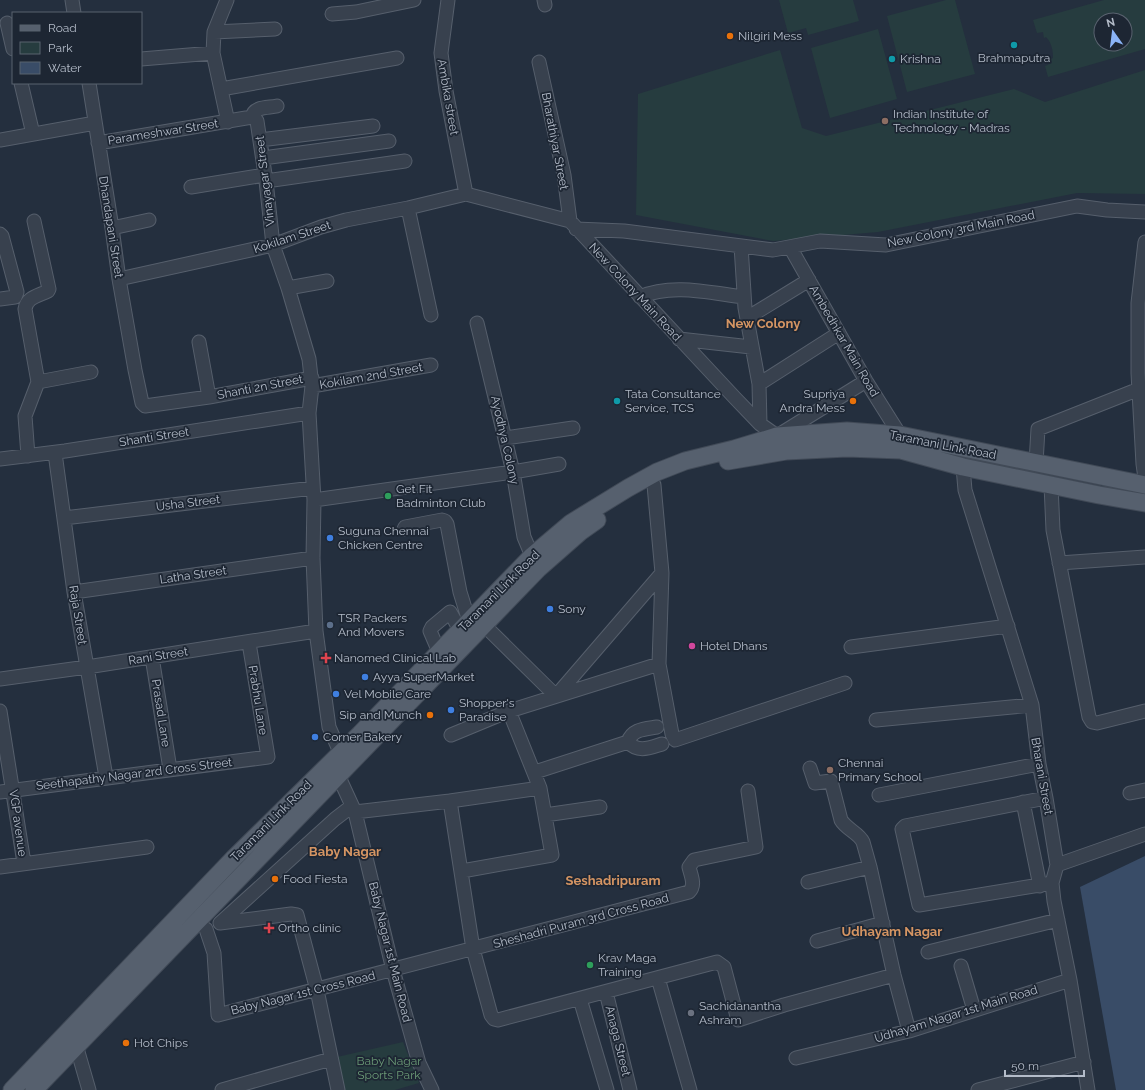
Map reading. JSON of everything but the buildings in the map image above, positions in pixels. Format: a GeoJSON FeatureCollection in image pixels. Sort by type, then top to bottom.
{"type":"FeatureCollection","features":[{"type":"Feature","properties":{"kind":"main road","name":"Taramani Link Road"},"geometry":{"type":"LineString","coordinates":[[34,1090],[76,1045],[201,926],[218,900],[338,775],[471,625],[536,561],[571,523],[657,472],[685,461],[734,449],[777,436],[847,431],[900,435],[1145,485]]}},
{"type":"Feature","properties":{"kind":"main road","name":"Taramani Link Road"},"geometry":{"type":"LineString","coordinates":[[536,561],[630,497],[654,485],[688,471],[733,460],[786,451],[847,448],[900,450],[963,468],[1145,503]]}},
{"type":"Feature","properties":{"kind":"main road","name":"Taramani Link Road"},"geometry":{"type":"LineString","coordinates":[[12,1090],[234,858],[439,652],[471,625]]}},
{"type":"Feature","properties":{"kind":"main road"},"geometry":{"type":"LineString","coordinates":[[205,889],[218,900]]}},
{"type":"Feature","properties":{"kind":"street"},"geometry":{"type":"LineString","coordinates":[[72,0],[74,12]]}},
{"type":"Feature","properties":{"kind":"street"},"geometry":{"type":"LineString","coordinates":[[227,0],[214,32],[213,52],[228,122],[252,117],[256,110],[277,106]]}},
{"type":"Feature","properties":{"kind":"street"},"geometry":{"type":"LineString","coordinates":[[332,14],[356,12],[397,2],[414,0]]}},
{"type":"Feature","properties":{"kind":"street","name":"Ambika street"},"geometry":{"type":"LineString","coordinates":[[448,0],[441,53],[466,194]]}},
{"type":"Feature","properties":{"kind":"street"},"geometry":{"type":"LineString","coordinates":[[7,23],[12,45]]}},
{"type":"Feature","properties":{"kind":"street"},"geometry":{"type":"LineString","coordinates":[[214,32],[275,28]]}},
{"type":"Feature","properties":{"kind":"street"},"geometry":{"type":"LineString","coordinates":[[142,59],[213,52]]}},
{"type":"Feature","properties":{"kind":"street"},"geometry":{"type":"LineString","coordinates":[[221,89],[397,58]]}},
{"type":"Feature","properties":{"kind":"street","name":"Bharathiyar Street"},"geometry":{"type":"LineString","coordinates":[[539,62],[564,175],[573,225]]}},
{"type":"Feature","properties":{"kind":"street"},"geometry":{"type":"LineString","coordinates":[[21,84],[33,134]]}},
{"type":"Feature","properties":{"kind":"street","name":"Dhandapani Street"},"geometry":{"type":"LineString","coordinates":[[89,84],[119,279],[141,402],[145,406]]}},
{"type":"Feature","properties":{"kind":"street","name":"Vinayagar Street"},"geometry":{"type":"LineString","coordinates":[[252,117],[257,121],[263,158],[272,245],[288,288],[309,359],[312,382],[309,413],[313,494],[312,558],[316,632],[329,727],[340,752]]}},
{"type":"Feature","properties":{"kind":"street","name":"Parameshwar Street"},"geometry":{"type":"LineString","coordinates":[[98,143],[228,122]]}},
{"type":"Feature","properties":{"kind":"street"},"geometry":{"type":"LineString","coordinates":[[0,140],[95,123]]}},
{"type":"Feature","properties":{"kind":"street"},"geometry":{"type":"LineString","coordinates":[[260,140],[373,126]]}},
{"type":"Feature","properties":{"kind":"street"},"geometry":{"type":"LineString","coordinates":[[263,158],[389,141]]}},
{"type":"Feature","properties":{"kind":"street"},"geometry":{"type":"LineString","coordinates":[[191,187],[405,161]]}},
{"type":"Feature","properties":{"kind":"street"},"geometry":{"type":"LineString","coordinates":[[466,194],[573,225]]}},
{"type":"Feature","properties":{"kind":"street","name":"Kokilam Street"},"geometry":{"type":"LineString","coordinates":[[119,279],[272,245],[321,227],[346,220],[408,208],[466,194]]}},
{"type":"Feature","properties":{"kind":"street","name":"New Colony 3rd Main Road"},"geometry":{"type":"LineString","coordinates":[[573,225],[773,250],[820,241],[886,245],[1077,206],[1107,210],[1145,212]]}},
{"type":"Feature","properties":{"kind":"street"},"geometry":{"type":"LineString","coordinates":[[408,208],[431,315]]}},
{"type":"Feature","properties":{"kind":"street"},"geometry":{"type":"LineString","coordinates":[[112,228],[149,220]]}},
{"type":"Feature","properties":{"kind":"street"},"geometry":{"type":"LineString","coordinates":[[28,456],[25,416],[38,382],[24,309],[26,303],[32,298],[48,292],[49,289],[34,221]]}},
{"type":"Feature","properties":{"kind":"street","name":"New Colony Main Road"},"geometry":{"type":"LineString","coordinates":[[573,225],[760,424],[777,436]]}},
{"type":"Feature","properties":{"kind":"street"},"geometry":{"type":"LineString","coordinates":[[0,234],[2,236],[17,292],[15,297],[0,299]]}},
{"type":"Feature","properties":{"kind":"street"},"geometry":{"type":"LineString","coordinates":[[1145,242],[1143,277],[1138,303],[1142,372],[1140,389],[1143,464],[1145,478]]}},
{"type":"Feature","properties":{"kind":"street"},"geometry":{"type":"LineString","coordinates":[[741,246],[744,297],[751,347],[759,384],[760,424]]}},
{"type":"Feature","properties":{"kind":"street","name":"Ambedhkar Main Road"},"geometry":{"type":"LineString","coordinates":[[790,247],[866,381],[900,435]]}},
{"type":"Feature","properties":{"kind":"street"},"geometry":{"type":"LineString","coordinates":[[747,318],[809,280]]}},
{"type":"Feature","properties":{"kind":"street"},"geometry":{"type":"LineString","coordinates":[[288,288],[327,281]]}},
{"type":"Feature","properties":{"kind":"street"},"geometry":{"type":"LineString","coordinates":[[640,298],[651,292],[668,289],[744,297]]}},
{"type":"Feature","properties":{"kind":"street","name":"Ayodhya Colony"},"geometry":{"type":"LineString","coordinates":[[477,323],[513,472],[524,538],[536,561]]}},
{"type":"Feature","properties":{"kind":"street"},"geometry":{"type":"LineString","coordinates":[[759,384],[839,333]]}},
{"type":"Feature","properties":{"kind":"street"},"geometry":{"type":"LineString","coordinates":[[679,339],[751,347]]}},
{"type":"Feature","properties":{"kind":"street","name":"Shanti 2n Street"},"geometry":{"type":"LineString","coordinates":[[199,342],[209,397]]}},
{"type":"Feature","properties":{"kind":"street","name":"Kokilam 2nd Street"},"geometry":{"type":"LineString","coordinates":[[312,382],[431,365]]}},
{"type":"Feature","properties":{"kind":"street"},"geometry":{"type":"LineString","coordinates":[[38,382],[91,372]]}},
{"type":"Feature","properties":{"kind":"street"},"geometry":{"type":"LineString","coordinates":[[777,436],[866,381]]}},
{"type":"Feature","properties":{"kind":"street","name":"Shanti 2n Street"},"geometry":{"type":"LineString","coordinates":[[145,406],[312,382]]}},
{"type":"Feature","properties":{"kind":"street"},"geometry":{"type":"LineString","coordinates":[[1036,463],[1038,429],[1140,389]]}},
{"type":"Feature","properties":{"kind":"street","name":"Shanti Street"},"geometry":{"type":"LineString","coordinates":[[0,460],[56,453],[309,413]]}},
{"type":"Feature","properties":{"kind":"street"},"geometry":{"type":"LineString","coordinates":[[505,438],[573,428]]}},
{"type":"Feature","properties":{"kind":"street","name":"Raja Street"},"geometry":{"type":"LineString","coordinates":[[56,453],[74,592],[106,777]]}},
{"type":"Feature","properties":{"kind":"street","name":"Usha Street"},"geometry":{"type":"LineString","coordinates":[[64,518],[313,494],[513,472],[559,464]]}},
{"type":"Feature","properties":{"kind":"street","name":"Bharani Street"},"geometry":{"type":"LineString","coordinates":[[963,468],[965,490],[1032,705],[1039,764],[1057,865],[1046,885],[1058,920],[1070,980],[1088,1090]]}},
{"type":"Feature","properties":{"kind":"street"},"geometry":{"type":"LineString","coordinates":[[654,485],[662,573],[658,664],[672,734],[675,740],[845,683]]}},
{"type":"Feature","properties":{"kind":"street"},"geometry":{"type":"LineString","coordinates":[[1051,485],[1053,530],[1090,720],[1094,723],[1101,722],[1145,711]]}},
{"type":"Feature","properties":{"kind":"street"},"geometry":{"type":"LineString","coordinates":[[404,529],[413,526],[445,521],[447,524],[462,597],[471,625]]}},
{"type":"Feature","properties":{"kind":"street"},"geometry":{"type":"LineString","coordinates":[[1059,563],[1145,557]]}},
{"type":"Feature","properties":{"kind":"street","name":"Latha Street"},"geometry":{"type":"LineString","coordinates":[[74,592],[312,558]]}},
{"type":"Feature","properties":{"kind":"street"},"geometry":{"type":"LineString","coordinates":[[556,696],[662,573]]}},
{"type":"Feature","properties":{"kind":"street"},"geometry":{"type":"LineString","coordinates":[[439,652],[430,629],[450,612],[462,597]]}},
{"type":"Feature","properties":{"kind":"street"},"geometry":{"type":"LineString","coordinates":[[450,612],[471,625],[556,696]]}},
{"type":"Feature","properties":{"kind":"street"},"geometry":{"type":"LineString","coordinates":[[851,647],[1008,626]]}},
{"type":"Feature","properties":{"kind":"street","name":"Rani Street"},"geometry":{"type":"LineString","coordinates":[[0,679],[316,632]]}},
{"type":"Feature","properties":{"kind":"street","name":"Prabhu Lane"},"geometry":{"type":"LineString","coordinates":[[249,643],[268,757]]}},
{"type":"Feature","properties":{"kind":"street","name":"Prasad Lane"},"geometry":{"type":"LineString","coordinates":[[152,657],[170,769]]}},
{"type":"Feature","properties":{"kind":"street"},"geometry":{"type":"LineString","coordinates":[[451,735],[509,711],[658,664]]}},
{"type":"Feature","properties":{"kind":"street"},"geometry":{"type":"LineString","coordinates":[[876,720],[1032,705]]}},
{"type":"Feature","properties":{"kind":"street","name":"VGP avenue"},"geometry":{"type":"LineString","coordinates":[[0,711],[6,791],[24,863]]}},
{"type":"Feature","properties":{"kind":"street"},"geometry":{"type":"LineString","coordinates":[[462,871],[552,855],[540,788],[535,772],[509,711]]}},
{"type":"Feature","properties":{"kind":"street"},"geometry":{"type":"LineString","coordinates":[[628,742],[633,733],[657,727]]}},
{"type":"Feature","properties":{"kind":"street"},"geometry":{"type":"LineString","coordinates":[[535,772],[628,742]]}},
{"type":"Feature","properties":{"kind":"street"},"geometry":{"type":"LineString","coordinates":[[628,742],[632,747],[640,749],[662,744]]}},
{"type":"Feature","properties":{"kind":"street","name":"Seethapathy Nagar 2rd Cross Street"},"geometry":{"type":"LineString","coordinates":[[6,791],[268,757]]}},
{"type":"Feature","properties":{"kind":"street"},"geometry":{"type":"LineString","coordinates":[[879,795],[1039,764]]}},
{"type":"Feature","properties":{"kind":"street"},"geometry":{"type":"LineString","coordinates":[[810,768],[815,783],[831,781],[841,820],[844,825],[863,842],[884,923],[894,974],[909,1031]]}},
{"type":"Feature","properties":{"kind":"street","name":"Baby Nagar 1st Main Road"},"geometry":{"type":"LineString","coordinates":[[338,775],[354,809],[392,970],[420,1063],[432,1090]]}},
{"type":"Feature","properties":{"kind":"street"},"geometry":{"type":"LineString","coordinates":[[220,923],[335,819],[354,809],[450,801],[540,788]]}},
{"type":"Feature","properties":{"kind":"street"},"geometry":{"type":"LineString","coordinates":[[1130,793],[1145,790]]}},
{"type":"Feature","properties":{"kind":"street","name":"Sheshadri Puram 3rd Cross Road"},"geometry":{"type":"LineString","coordinates":[[473,949],[689,892],[693,888],[693,884],[689,867],[694,860],[756,847],[748,792]]}},
{"type":"Feature","properties":{"kind":"street"},"geometry":{"type":"LineString","coordinates":[[1023,802],[1046,885],[919,905],[902,829],[905,826],[1023,802],[1046,798]]}},
{"type":"Feature","properties":{"kind":"street"},"geometry":{"type":"LineString","coordinates":[[450,801],[473,949],[491,1015],[494,1019],[498,1020],[717,962],[724,967],[738,1020],[784,1005],[894,974]]}},
{"type":"Feature","properties":{"kind":"street"},"geometry":{"type":"LineString","coordinates":[[545,815],[600,807]]}},
{"type":"Feature","properties":{"kind":"street"},"geometry":{"type":"LineString","coordinates":[[1057,865],[1145,834]]}},
{"type":"Feature","properties":{"kind":"street"},"geometry":{"type":"LineString","coordinates":[[0,867],[147,847]]}},
{"type":"Feature","properties":{"kind":"street"},"geometry":{"type":"LineString","coordinates":[[808,882],[870,867]]}},
{"type":"Feature","properties":{"kind":"street"},"geometry":{"type":"LineString","coordinates":[[201,926],[291,914],[297,915],[317,990],[338,1090]]}},
{"type":"Feature","properties":{"kind":"street"},"geometry":{"type":"LineString","coordinates":[[928,952],[1058,920]]}},
{"type":"Feature","properties":{"kind":"street"},"geometry":{"type":"LineString","coordinates":[[817,941],[884,923]]}},
{"type":"Feature","properties":{"kind":"street","name":"Baby Nagar 1st Cross Road"},"geometry":{"type":"LineString","coordinates":[[201,926],[214,953],[218,1015],[473,949]]}},
{"type":"Feature","properties":{"kind":"street"},"geometry":{"type":"LineString","coordinates":[[961,966],[974,1010]]}},
{"type":"Feature","properties":{"kind":"street"},"geometry":{"type":"LineString","coordinates":[[658,978],[690,1090]]}},
{"type":"Feature","properties":{"kind":"street","name":"Udhayam Nagar 1st Main Road"},"geometry":{"type":"LineString","coordinates":[[796,1058],[909,1031],[1070,980]]}},
{"type":"Feature","properties":{"kind":"street","name":"Anaga Street"},"geometry":{"type":"LineString","coordinates":[[606,992],[630,1090]]}},
{"type":"Feature","properties":{"kind":"street"},"geometry":{"type":"LineString","coordinates":[[580,999],[607,1090]]}},
{"type":"Feature","properties":{"kind":"street"},"geometry":{"type":"LineString","coordinates":[[76,1045],[89,1090]]}},
{"type":"Feature","properties":{"kind":"street"},"geometry":{"type":"LineString","coordinates":[[222,1090],[331,1059]]}},
{"type":"Feature","properties":{"kind":"street"},"geometry":{"type":"LineString","coordinates":[[978,1090],[1007,1086],[1084,1062]]}},
{"type":"Feature","properties":{"kind":"green space"},"geometry":{"type":"Polygon","coordinates":[[[779,0],[853,0],[859,21],[808,35],[806,28],[788,33],[779,0]]]}},
{"type":"Feature","properties":{"kind":"green space"},"geometry":{"type":"Polygon","coordinates":[[[946,0],[955,0],[975,74],[907,92],[887,16],[946,0]]]}},
{"type":"Feature","properties":{"kind":"green space"},"geometry":{"type":"Polygon","coordinates":[[[1104,0],[1145,0],[1145,49],[1048,77],[1045,66],[1052,63],[1052,47],[1048,39],[1046,37],[1044,38],[1043,32],[1037,33],[1033,20],[1104,0]]]}},
{"type":"Feature","properties":{"kind":"green space"},"geometry":{"type":"Polygon","coordinates":[[[878,29],[897,99],[830,118],[811,48],[878,29]]]}},
{"type":"Feature","properties":{"kind":"green space"},"geometry":{"type":"Polygon","coordinates":[[[780,50],[802,128],[826,136],[1014,89],[1045,102],[1145,70],[1145,194],[1077,193],[878,232],[773,241],[636,215],[638,94],[780,50]]]}},
{"type":"Feature","properties":{"kind":"green space","name":"Baby Nagar Sports Park"},"geometry":{"type":"Polygon","coordinates":[[[403,1042],[419,1083],[395,1090],[345,1090],[337,1057],[403,1042]]]}},
{"type":"Feature","properties":{"kind":"water"},"geometry":{"type":"Polygon","coordinates":[[[1145,856],[1145,1090],[1116,1090],[1080,887],[1145,856]]]}},
{"type":"Feature","properties":{"kind":"place","name":"Nilgiri Mess"},"geometry":{"type":"Point","coordinates":[730,36]}},
{"type":"Feature","properties":{"kind":"place","name":"Brahmaputra"},"geometry":{"type":"Point","coordinates":[1014,45]}},
{"type":"Feature","properties":{"kind":"place","name":"Krishna"},"geometry":{"type":"Point","coordinates":[892,59]}},
{"type":"Feature","properties":{"kind":"place","name":"Indian Institute of Technology - Madras"},"geometry":{"type":"Point","coordinates":[885,121]}},
{"type":"Feature","properties":{"kind":"place","name":"Tata Consultance Service, TCS"},"geometry":{"type":"Point","coordinates":[617,401]}},
{"type":"Feature","properties":{"kind":"place","name":"Supriya Andra Mess"},"geometry":{"type":"Point","coordinates":[853,401]}},
{"type":"Feature","properties":{"kind":"place","name":"Get Fit Badminton Club"},"geometry":{"type":"Point","coordinates":[388,496]}},
{"type":"Feature","properties":{"kind":"place","name":"Suguna Chennai Chicken Centre"},"geometry":{"type":"Point","coordinates":[330,538]}},
{"type":"Feature","properties":{"kind":"place","name":"Sony"},"geometry":{"type":"Point","coordinates":[550,609]}},
{"type":"Feature","properties":{"kind":"place","name":"TSR Packers And Movers"},"geometry":{"type":"Point","coordinates":[330,625]}},
{"type":"Feature","properties":{"kind":"place","name":"Hotel Dhans"},"geometry":{"type":"Point","coordinates":[692,646]}},
{"type":"Feature","properties":{"kind":"place","name":"Nanomed Clinical Lab"},"geometry":{"type":"Point","coordinates":[326,658]}},
{"type":"Feature","properties":{"kind":"place","name":"Ayya SuperMarket"},"geometry":{"type":"Point","coordinates":[365,677]}},
{"type":"Feature","properties":{"kind":"place","name":"Vel Mobile Care"},"geometry":{"type":"Point","coordinates":[336,694]}},
{"type":"Feature","properties":{"kind":"place","name":"Shopper's Paradise"},"geometry":{"type":"Point","coordinates":[451,710]}},
{"type":"Feature","properties":{"kind":"place","name":"Sip and Munch"},"geometry":{"type":"Point","coordinates":[430,715]}},
{"type":"Feature","properties":{"kind":"place","name":"Corner Bakery"},"geometry":{"type":"Point","coordinates":[315,737]}},
{"type":"Feature","properties":{"kind":"place","name":"Chennai Primary School"},"geometry":{"type":"Point","coordinates":[830,770]}},
{"type":"Feature","properties":{"kind":"place","name":"Food Fiesta"},"geometry":{"type":"Point","coordinates":[275,879]}},
{"type":"Feature","properties":{"kind":"place","name":"Ortho clinic"},"geometry":{"type":"Point","coordinates":[269,928]}},
{"type":"Feature","properties":{"kind":"place","name":"Krav Maga Training"},"geometry":{"type":"Point","coordinates":[590,965]}},
{"type":"Feature","properties":{"kind":"place","name":"Sachidanantha Ashram"},"geometry":{"type":"Point","coordinates":[691,1013]}},
{"type":"Feature","properties":{"kind":"place","name":"Hot Chips"},"geometry":{"type":"Point","coordinates":[126,1043]}},
{"type":"Feature","properties":{"kind":"district","name":"New Colony"},"geometry":{"type":"Point","coordinates":[763,323]}},
{"type":"Feature","properties":{"kind":"district","name":"Baby Nagar"},"geometry":{"type":"Point","coordinates":[345,851]}},
{"type":"Feature","properties":{"kind":"district","name":"Seshadripuram"},"geometry":{"type":"Point","coordinates":[613,880]}},
{"type":"Feature","properties":{"kind":"district","name":"Udhayam Nagar"},"geometry":{"type":"Point","coordinates":[892,931]}}]}
